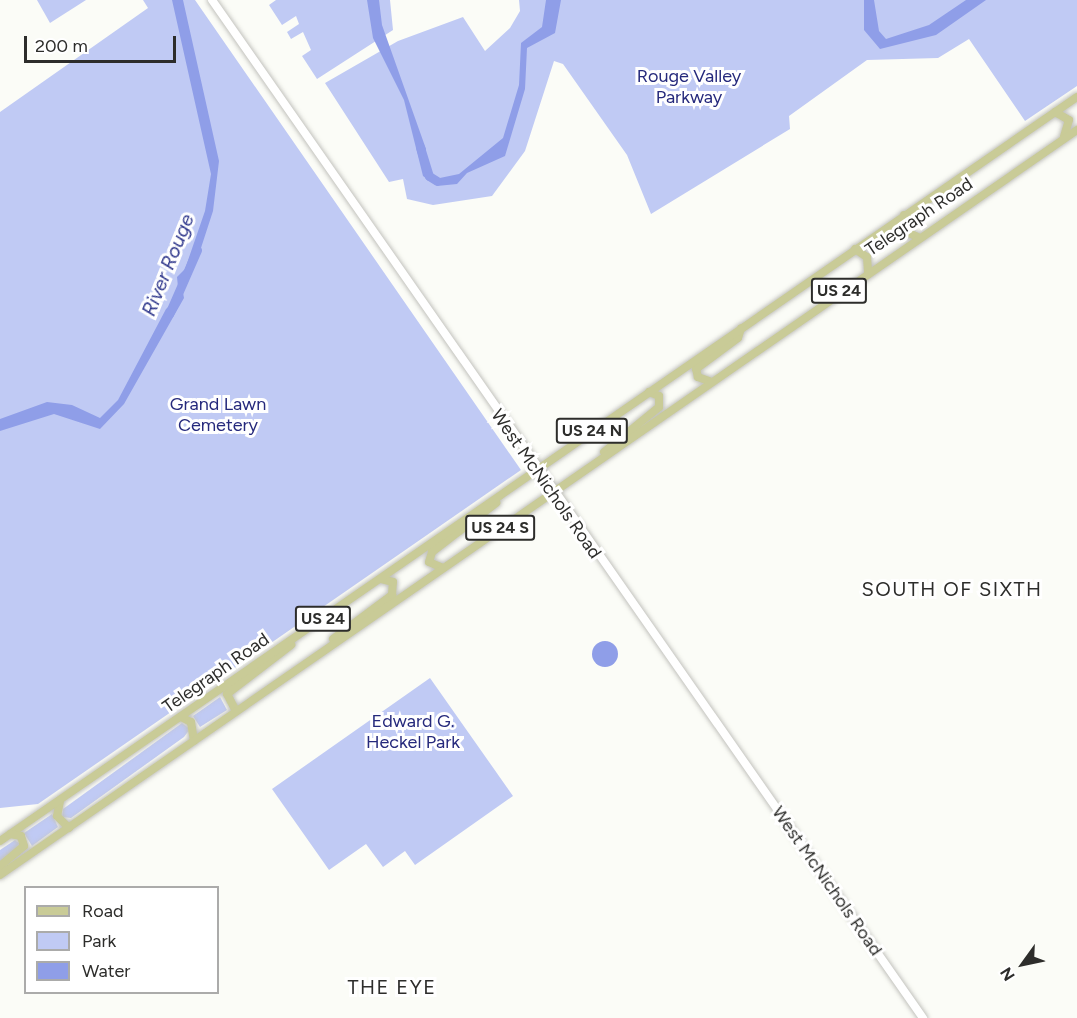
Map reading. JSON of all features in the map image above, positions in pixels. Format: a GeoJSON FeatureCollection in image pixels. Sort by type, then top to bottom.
{"type":"FeatureCollection","features":[{"type":"Feature","properties":{"kind":"main road","name":"West McNichols Road"},"geometry":{"type":"LineString","coordinates":[[212,0],[551,492],[923,1018]]}},
{"type":"Feature","properties":{"kind":"main road","name":"Telegraph Road"},"geometry":{"type":"LineString","coordinates":[[0,841],[1077,97]]}},
{"type":"Feature","properties":{"kind":"main road"},"geometry":{"type":"LineString","coordinates":[[1055,112],[1070,124],[1057,144]]}},
{"type":"Feature","properties":{"kind":"main road","name":"Telegraph Road"},"geometry":{"type":"LineString","coordinates":[[0,875],[602,455],[1077,130]]}},
{"type":"Feature","properties":{"kind":"main road"},"geometry":{"type":"LineString","coordinates":[[904,215],[904,231],[918,237]]}},
{"type":"Feature","properties":{"kind":"main road"},"geometry":{"type":"LineString","coordinates":[[855,249],[867,256],[868,272]]}},
{"type":"Feature","properties":{"kind":"main road"},"geometry":{"type":"LineString","coordinates":[[709,381],[698,377],[696,369],[738,338],[741,327]]}},
{"type":"Feature","properties":{"kind":"main road","name":"Telegraph Road"},"geometry":{"type":"LineString","coordinates":[[602,455],[611,441],[658,407],[659,396],[648,393]]}},
{"type":"Feature","properties":{"kind":"main road","name":"Telegraph Road"},"geometry":{"type":"LineString","coordinates":[[446,566],[429,562],[432,552],[485,515],[508,490]]}},
{"type":"Feature","properties":{"kind":"main road"},"geometry":{"type":"LineString","coordinates":[[317,654],[392,595],[393,582],[380,580]]}},
{"type":"Feature","properties":{"kind":"main road"},"geometry":{"type":"LineString","coordinates":[[236,711],[227,694],[284,654],[296,637]]}},
{"type":"Feature","properties":{"kind":"main road"},"geometry":{"type":"LineString","coordinates":[[181,717],[191,722],[194,741]]}},
{"type":"Feature","properties":{"kind":"main road"},"geometry":{"type":"LineString","coordinates":[[60,801],[57,816],[69,828]]}},
{"type":"Feature","properties":{"kind":"main road"},"geometry":{"type":"LineString","coordinates":[[0,866],[24,846],[21,836],[10,834]]}},
{"type":"Feature","properties":{"kind":"green space"},"geometry":{"type":"Polygon","coordinates":[[[37,0],[86,0],[50,23],[37,0]]]}},
{"type":"Feature","properties":{"kind":"green space","name":"Grand Lawn Cemetery"},"geometry":{"type":"Polygon","coordinates":[[[143,0],[195,0],[521,470],[38,804],[0,808],[0,112],[148,8],[143,0]]]}},
{"type":"Feature","properties":{"kind":"green space"},"geometry":{"type":"Polygon","coordinates":[[[276,0],[390,0],[393,30],[317,79],[302,56],[311,50],[303,32],[291,39],[287,32],[299,24],[296,16],[282,25],[269,5],[276,0]]]}},
{"type":"Feature","properties":{"kind":"green space","name":"Rouge Valley Parkway"},"geometry":{"type":"Polygon","coordinates":[[[519,0],[1077,0],[1077,86],[1025,121],[969,39],[938,58],[867,60],[789,116],[790,129],[651,214],[627,155],[563,64],[554,61],[525,151],[492,196],[433,205],[407,199],[403,179],[389,182],[325,83],[398,41],[463,17],[485,51],[510,28],[520,11],[519,0]]]}},
{"type":"Feature","properties":{"kind":"green space","name":"Edward G. Heckel Park"},"geometry":{"type":"Polygon","coordinates":[[[430,678],[513,796],[415,865],[405,851],[383,867],[366,844],[329,870],[272,789],[430,678]]]}},
{"type":"Feature","properties":{"kind":"green space"},"geometry":{"type":"Polygon","coordinates":[[[220,697],[227,710],[200,727],[193,716],[220,697]]]}},
{"type":"Feature","properties":{"kind":"green space"},"geometry":{"type":"Polygon","coordinates":[[[182,723],[190,729],[184,737],[71,818],[62,817],[63,809],[182,723]]]}},
{"type":"Feature","properties":{"kind":"green space"},"geometry":{"type":"Polygon","coordinates":[[[52,814],[58,827],[32,846],[24,833],[52,814]]]}},
{"type":"Feature","properties":{"kind":"green space"},"geometry":{"type":"Polygon","coordinates":[[[15,840],[21,845],[0,864],[0,850],[15,840]]]}},
{"type":"Feature","properties":{"kind":"water"},"geometry":{"type":"Polygon","coordinates":[[[172,0],[183,0],[219,161],[213,211],[200,251],[181,282],[184,298],[124,404],[100,429],[54,414],[0,431],[0,419],[47,402],[72,405],[100,418],[118,400],[166,309],[179,297],[177,277],[185,269],[205,211],[211,174],[172,0]]]}},
{"type":"Feature","properties":{"kind":"water"},"geometry":{"type":"Polygon","coordinates":[[[367,0],[379,0],[382,25],[426,149],[422,167],[435,179],[459,174],[503,138],[519,85],[521,43],[542,27],[546,0],[561,0],[555,33],[527,48],[525,89],[505,156],[467,173],[457,184],[437,186],[423,176],[404,100],[373,38],[367,0]]]}},
{"type":"Feature","properties":{"kind":"water"},"geometry":{"type":"Polygon","coordinates":[[[864,0],[874,0],[879,31],[886,39],[929,25],[966,0],[986,0],[936,35],[880,49],[864,30],[864,0]]]}},
{"type":"Feature","properties":{"kind":"water"},"geometry":{"type":"Polygon","coordinates":[[[605,641],[614,645],[618,654],[614,663],[605,667],[596,663],[592,654],[596,645],[605,641]]]}},
{"type":"Feature","properties":{"kind":"waterway","name":"River Rouge"},"geometry":{"type":"LineString","coordinates":[[420,147],[429,176],[437,181]]}},
{"type":"Feature","properties":{"kind":"waterway","name":"River Rouge"},"geometry":{"type":"LineString","coordinates":[[169,314],[197,250]]}},
{"type":"Feature","properties":{"kind":"district","name":"SOUTH OF SIXTH"},"geometry":{"type":"Point","coordinates":[952,589]}},
{"type":"Feature","properties":{"kind":"district","name":"THE EYE"},"geometry":{"type":"Point","coordinates":[392,987]}}]}
